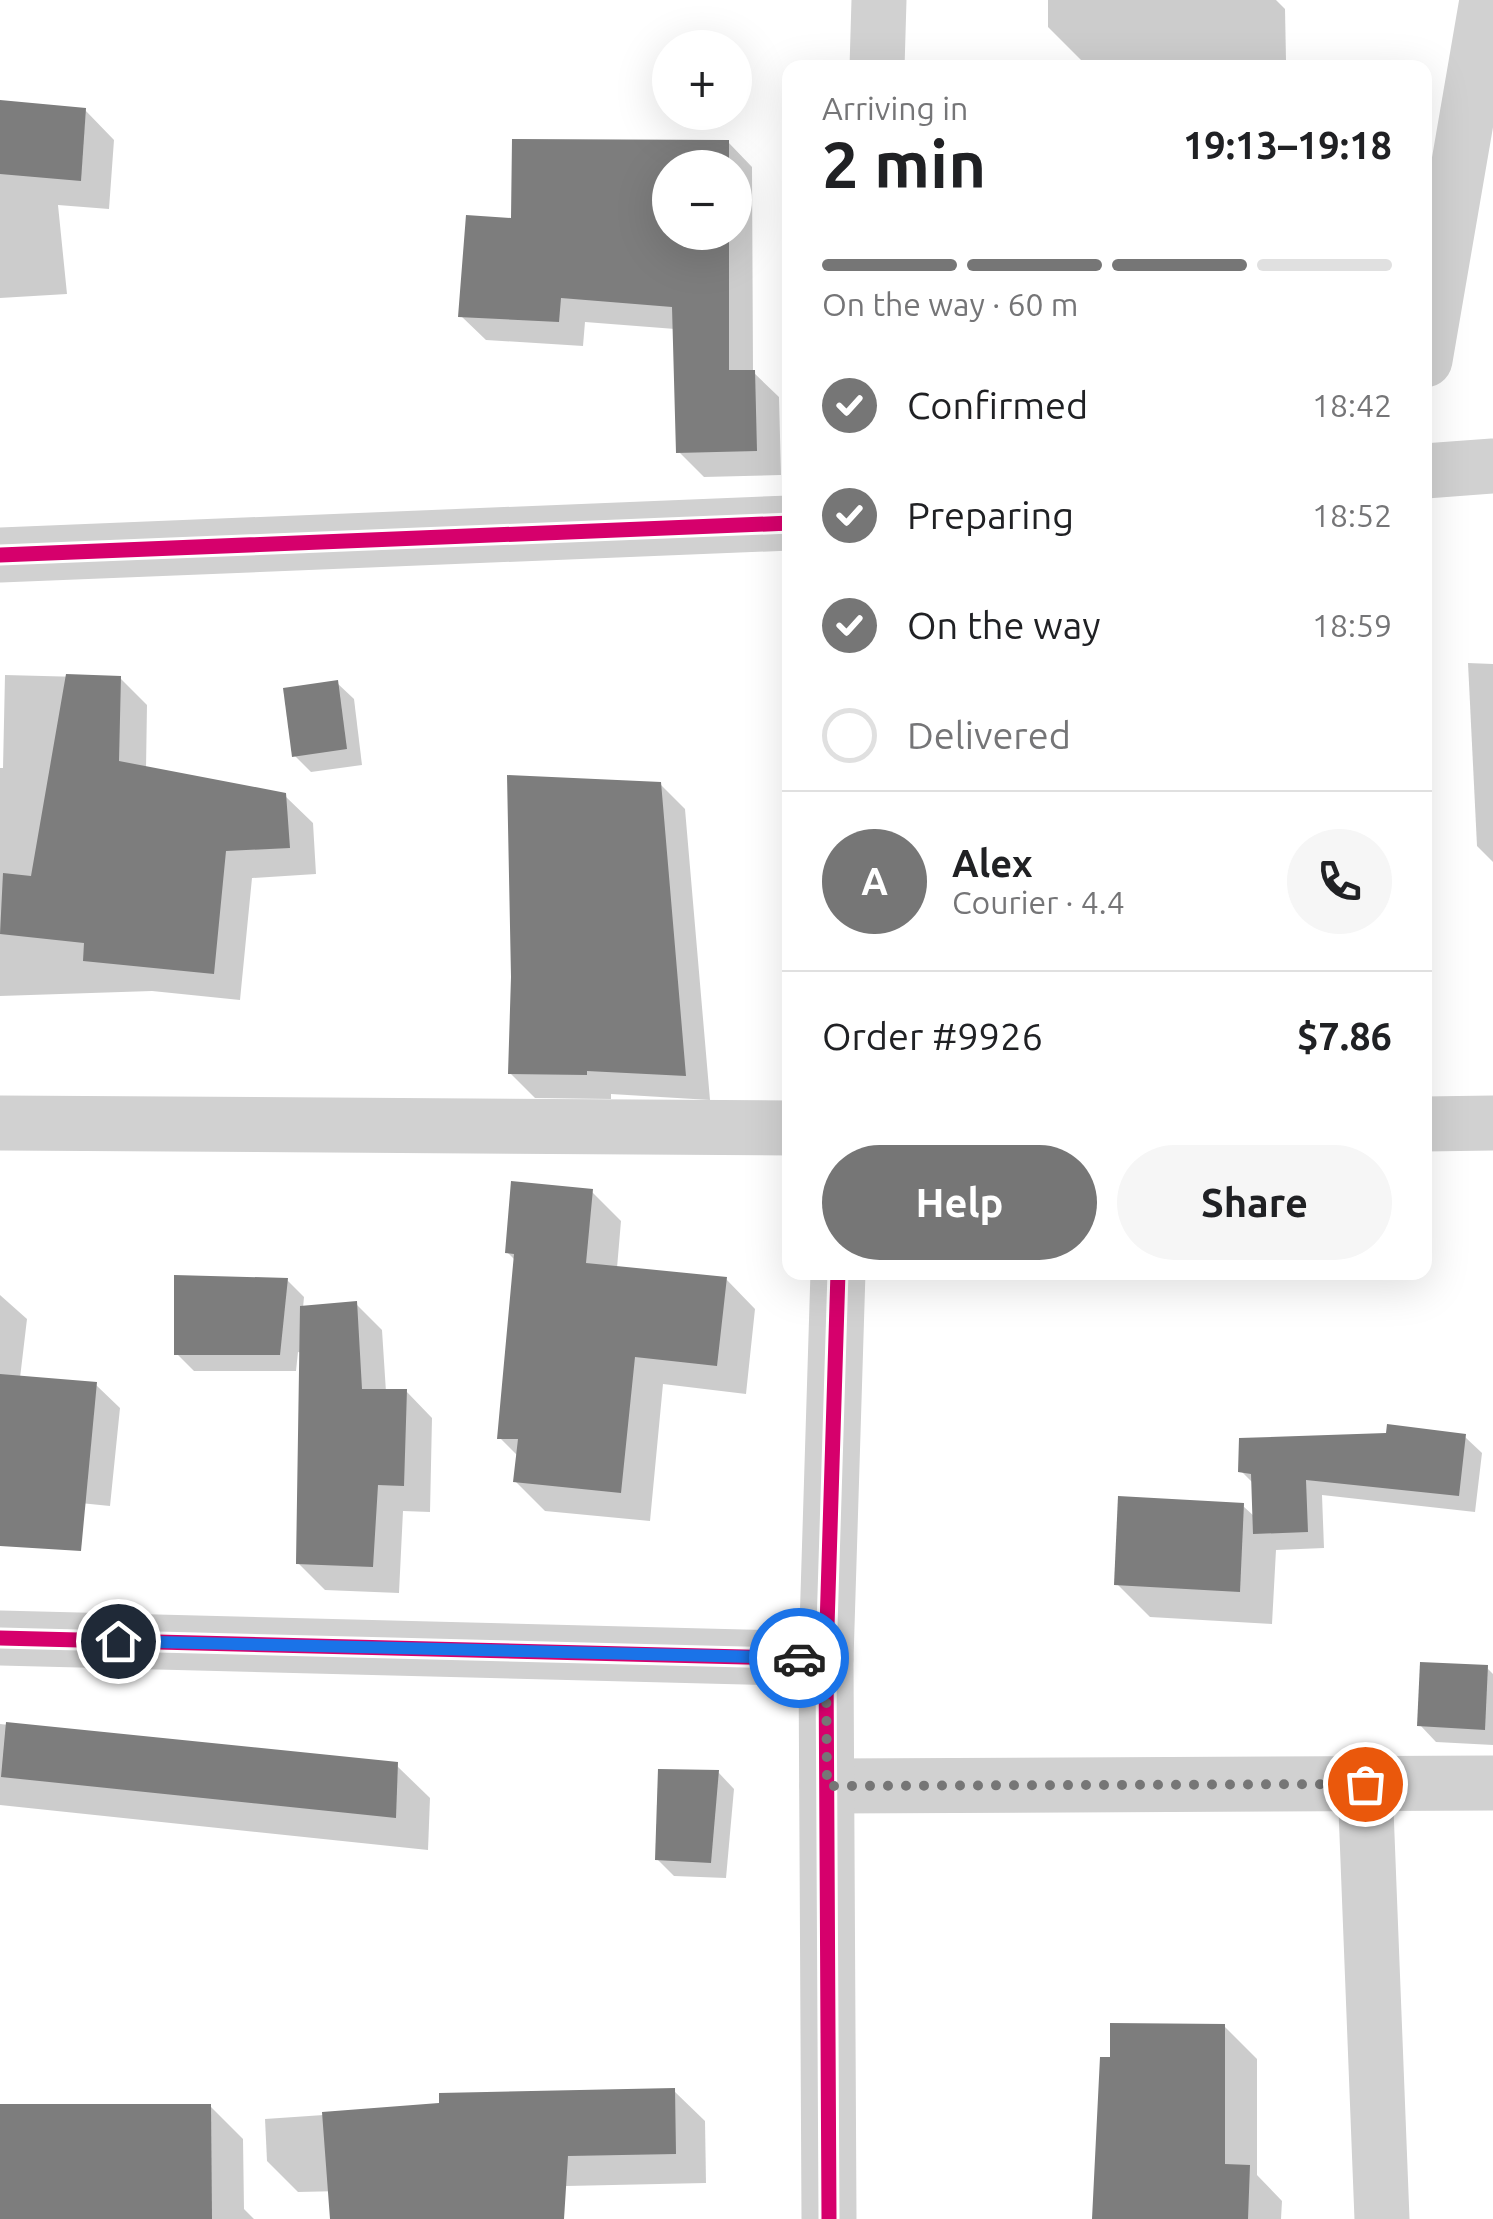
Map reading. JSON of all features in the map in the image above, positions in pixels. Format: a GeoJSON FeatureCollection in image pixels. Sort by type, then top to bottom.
{"type":"FeatureCollection","features":[{"type":"Feature","properties":{"kind":"street"},"geometry":{"type":"LineString","coordinates":[[877,60],[879,0]]}},
{"type":"Feature","properties":{"kind":"street"},"geometry":{"type":"LineString","coordinates":[[1432,319],[1487,0]]}},
{"type":"Feature","properties":{"kind":"street"},"geometry":{"type":"LineString","coordinates":[[1432,471],[1493,466]]}},
{"type":"Feature","properties":{"kind":"street"},"geometry":{"type":"LineString","coordinates":[[0,555],[782,523]]}},
{"type":"Feature","properties":{"kind":"street"},"geometry":{"type":"LineString","coordinates":[[0,1122],[782,1128]]}},
{"type":"Feature","properties":{"kind":"street"},"geometry":{"type":"LineString","coordinates":[[1432,1124],[1493,1123]]}},
{"type":"Feature","properties":{"kind":"street"},"geometry":{"type":"LineString","coordinates":[[829,2219],[826,1658],[838,1280]]}},
{"type":"Feature","properties":{"kind":"street"},"geometry":{"type":"LineString","coordinates":[[0,1638],[826,1658]]}},
{"type":"Feature","properties":{"kind":"street"},"geometry":{"type":"LineString","coordinates":[[827,1786],[1493,1783]]}},
{"type":"Feature","properties":{"kind":"street"},"geometry":{"type":"LineString","coordinates":[[1365,1784],[1382,2219]]}},
{"type":"Feature","properties":{"kind":"building"},"geometry":{"type":"Polygon","coordinates":[[[0,100],[86,108],[81,181],[0,174],[0,100]]]}},
{"type":"Feature","properties":{"kind":"building"},"geometry":{"type":"Polygon","coordinates":[[[512,139],[729,140],[729,150],[652,150],[652,250],[729,250],[729,370],[755,370],[757,451],[676,453],[672,307],[561,298],[559,322],[458,317],[466,215],[511,218],[512,139]]]}},
{"type":"Feature","properties":{"kind":"building"},"geometry":{"type":"Polygon","coordinates":[[[66,674],[121,676],[119,761],[286,793],[290,848],[226,851],[214,974],[83,961],[84,943],[0,934],[3,873],[31,876],[66,674]]]}},
{"type":"Feature","properties":{"kind":"building"},"geometry":{"type":"Polygon","coordinates":[[[338,680],[347,749],[292,757],[283,688],[338,680]]]}},
{"type":"Feature","properties":{"kind":"building"},"geometry":{"type":"Polygon","coordinates":[[[507,775],[661,782],[686,1076],[587,1071],[587,1075],[508,1074],[511,977],[507,775]]]}},
{"type":"Feature","properties":{"kind":"building"},"geometry":{"type":"Polygon","coordinates":[[[511,1181],[593,1189],[586,1263],[727,1277],[717,1366],[635,1357],[621,1493],[513,1482],[518,1439],[497,1439],[514,1254],[505,1253],[511,1181]]]}},
{"type":"Feature","properties":{"kind":"building"},"geometry":{"type":"Polygon","coordinates":[[[174,1275],[288,1278],[280,1355],[174,1355],[174,1275]]]}},
{"type":"Feature","properties":{"kind":"building"},"geometry":{"type":"Polygon","coordinates":[[[357,1301],[362,1389],[407,1389],[404,1486],[378,1485],[373,1567],[296,1564],[300,1306],[357,1301]]]}},
{"type":"Feature","properties":{"kind":"building"},"geometry":{"type":"Polygon","coordinates":[[[0,1374],[97,1382],[81,1551],[0,1546],[0,1374]]]}},
{"type":"Feature","properties":{"kind":"building"},"geometry":{"type":"Polygon","coordinates":[[[1387,1424],[1466,1434],[1459,1496],[1306,1480],[1308,1532],[1253,1534],[1251,1474],[1238,1472],[1239,1438],[1386,1433],[1387,1424]]]}},
{"type":"Feature","properties":{"kind":"building"},"geometry":{"type":"Polygon","coordinates":[[[1118,1496],[1244,1503],[1240,1592],[1114,1585],[1118,1496]]]}},
{"type":"Feature","properties":{"kind":"building"},"geometry":{"type":"Polygon","coordinates":[[[1420,1662],[1488,1665],[1485,1730],[1417,1726],[1420,1662]]]}},
{"type":"Feature","properties":{"kind":"building"},"geometry":{"type":"Polygon","coordinates":[[[6,1722],[398,1762],[396,1818],[1,1777],[6,1722]]]}},
{"type":"Feature","properties":{"kind":"building"},"geometry":{"type":"Polygon","coordinates":[[[658,1769],[719,1770],[711,1863],[655,1860],[658,1769]]]}},
{"type":"Feature","properties":{"kind":"building"},"geometry":{"type":"Polygon","coordinates":[[[1110,2023],[1225,2024],[1225,2164],[1250,2165],[1248,2219],[1092,2219],[1100,2057],[1110,2057],[1110,2023]]]}},
{"type":"Feature","properties":{"kind":"building"},"geometry":{"type":"Polygon","coordinates":[[[675,2088],[676,2154],[568,2156],[564,2219],[330,2219],[322,2112],[439,2103],[439,2093],[675,2088]]]}},
{"type":"Feature","properties":{"kind":"building"},"geometry":{"type":"Polygon","coordinates":[[[0,2104],[211,2104],[212,2219],[0,2219],[0,2104]]]}},
{"type":"Feature","properties":{"kind":"cycle path"},"geometry":{"type":"LineString","coordinates":[[0,555],[782,523]]}},
{"type":"Feature","properties":{"kind":"cycle path"},"geometry":{"type":"LineString","coordinates":[[829,2219],[826,1659],[838,1280]]}},
{"type":"Feature","properties":{"kind":"cycle path"},"geometry":{"type":"LineString","coordinates":[[0,1638],[826,1659]]}},
{"type":"Feature","properties":{"kind":"way so far"},"geometry":{"type":"LineString","coordinates":[[799,1658],[826,1658],[827,1786],[1365,1784]]}},
{"type":"Feature","properties":{"kind":"route"},"geometry":{"type":"LineString","coordinates":[[118,1641],[799,1658]]}}]}
